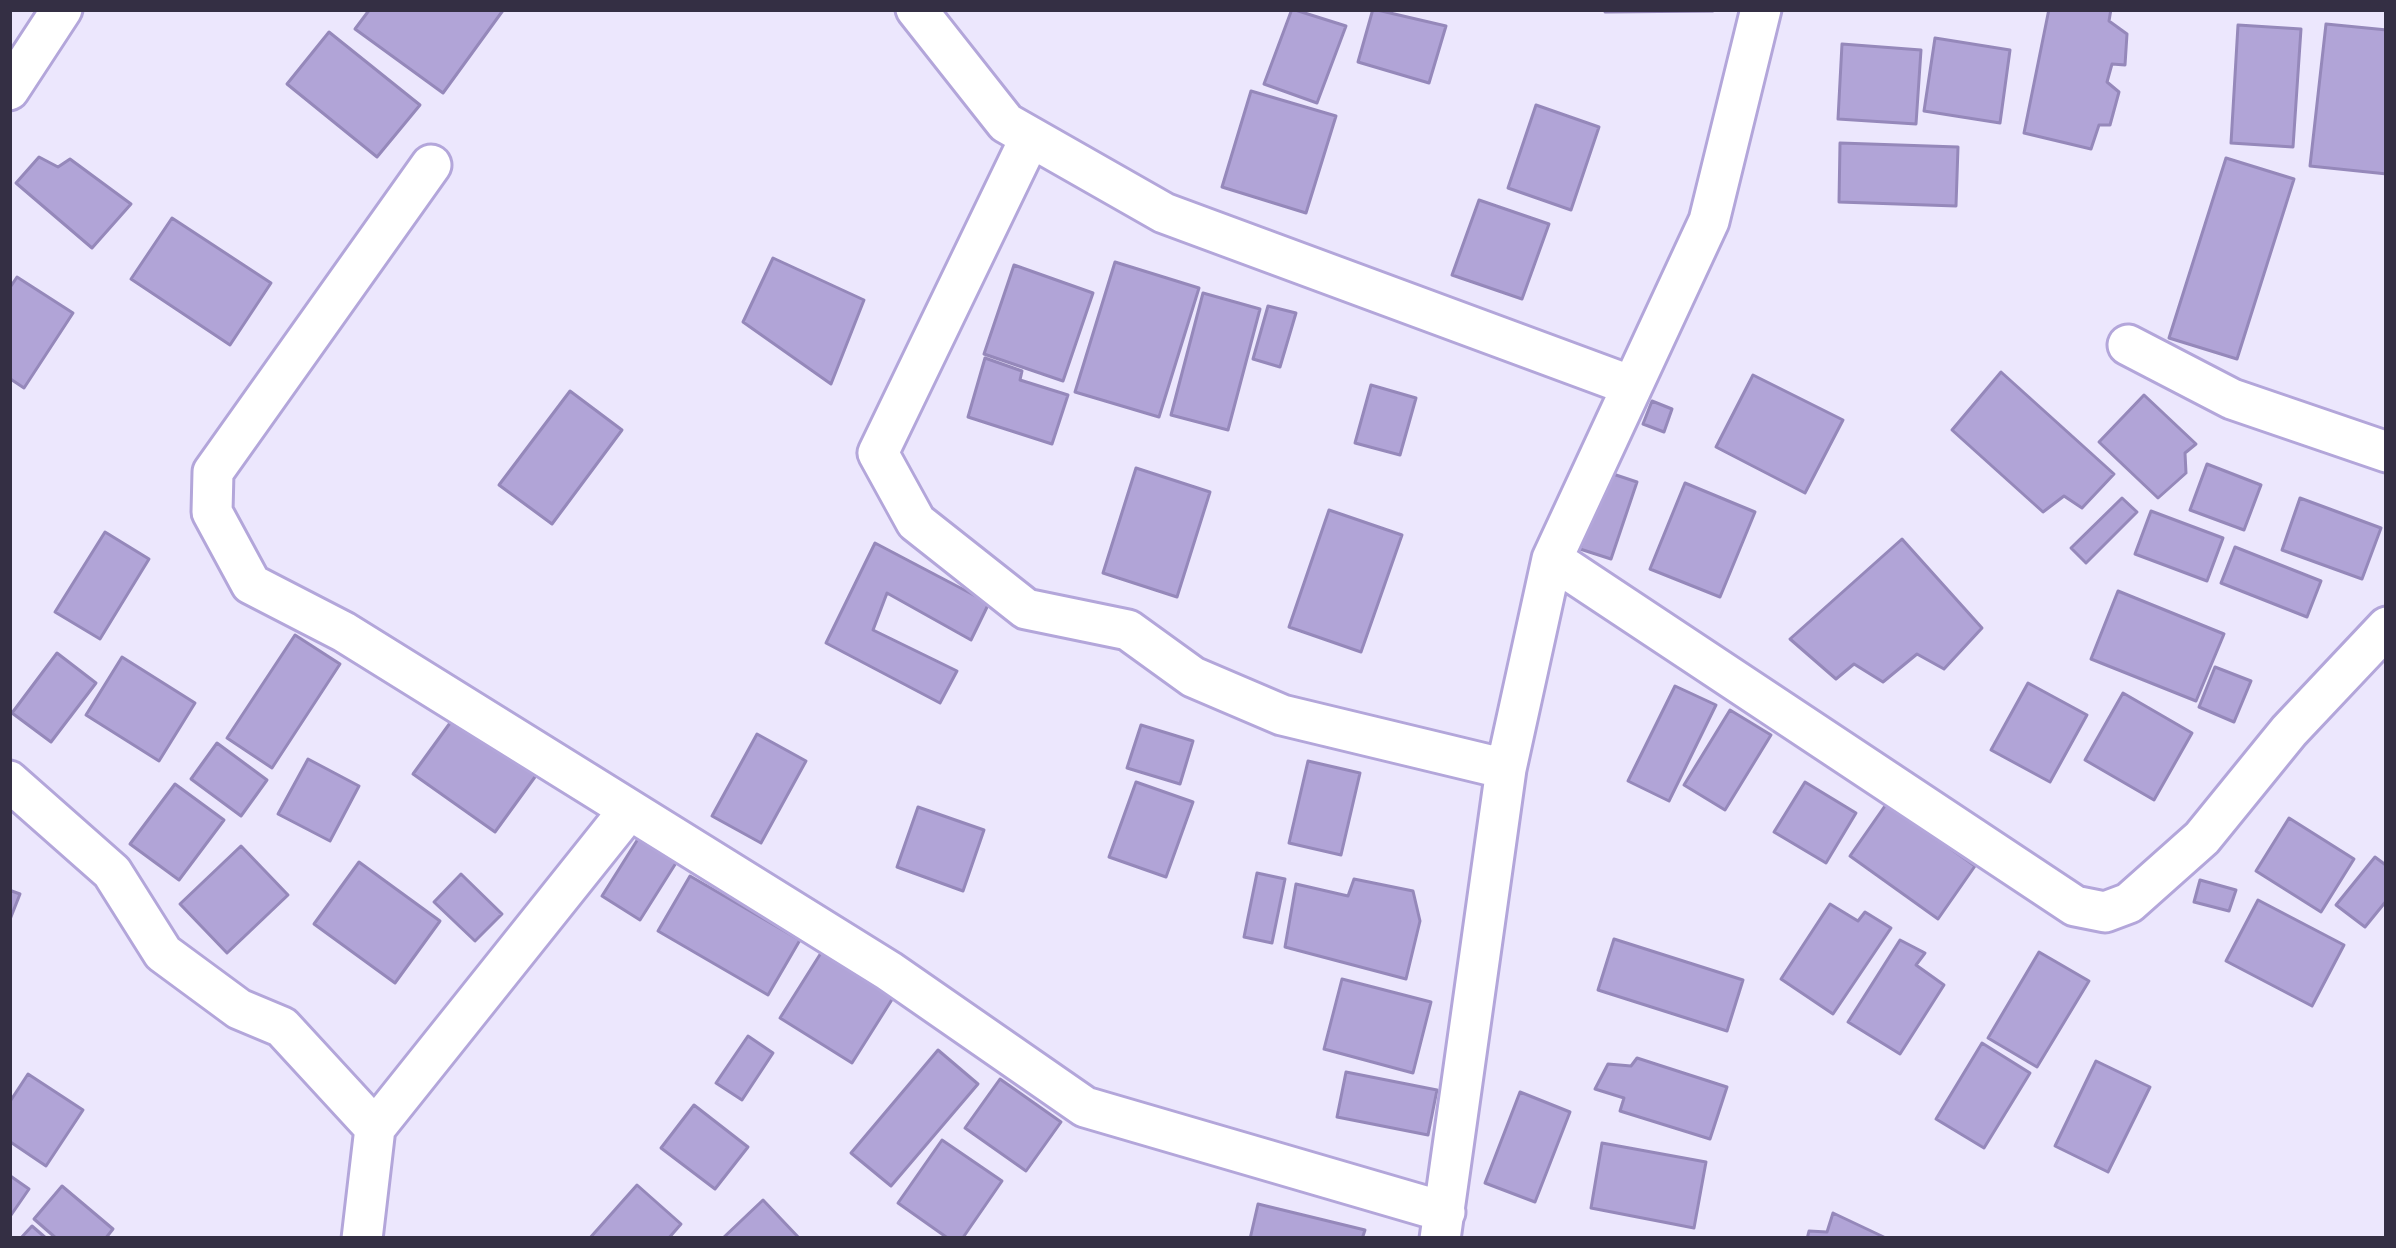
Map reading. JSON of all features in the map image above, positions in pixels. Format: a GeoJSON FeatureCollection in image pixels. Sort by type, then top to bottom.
{"type":"FeatureCollection","features":[{"type":"Feature","properties":{"kind":"street"},"geometry":{"type":"LineString","coordinates":[[9,90],[62,9]]}},
{"type":"Feature","properties":{"kind":"street"},"geometry":{"type":"LineString","coordinates":[[916,9],[1006,123],[1164,213],[1629,386]]}},
{"type":"Feature","properties":{"kind":"street"},"geometry":{"type":"LineString","coordinates":[[431,165],[213,472],[212,512],[251,584],[344,632],[889,971],[1085,1107],[1443,1226],[1506,770],[1552,559],[1709,220],[1761,9]]}},
{"type":"Feature","properties":{"kind":"street"},"geometry":{"type":"LineString","coordinates":[[1030,138],[878,453],[916,522],[1026,609],[1128,630],[1193,677],[1282,716],[1506,770]]}},
{"type":"Feature","properties":{"kind":"street"},"geometry":{"type":"LineString","coordinates":[[2128,345],[2232,399],[2387,452]]}},
{"type":"Feature","properties":{"kind":"street"},"geometry":{"type":"LineString","coordinates":[[1552,559],[2075,905],[2105,912],[2129,903],[2202,838],[2289,731],[2387,627]]}},
{"type":"Feature","properties":{"kind":"street"},"geometry":{"type":"LineString","coordinates":[[9,781],[112,872],[163,953],[238,1009],[282,1027],[375,1128]]}},
{"type":"Feature","properties":{"kind":"street"},"geometry":{"type":"LineString","coordinates":[[362,1239],[375,1128],[629,810]]}},
{"type":"Feature","properties":{"kind":"building"},"geometry":{"type":"Polygon","coordinates":[[[370,9],[504,9],[443,93],[355,29],[370,9]]]}},
{"type":"Feature","properties":{"kind":"building"},"geometry":{"type":"Polygon","coordinates":[[[1292,9],[1346,26],[1317,103],[1264,84],[1292,9]]]}},
{"type":"Feature","properties":{"kind":"building"},"geometry":{"type":"Polygon","coordinates":[[[1373,9],[1446,26],[1429,83],[1358,62],[1373,9]]]}},
{"type":"Feature","properties":{"kind":"building"},"geometry":{"type":"Polygon","coordinates":[[[1713,9],[1713,11],[1605,12],[1713,9]]]}},
{"type":"Feature","properties":{"kind":"building"},"geometry":{"type":"Polygon","coordinates":[[[2049,9],[2111,9],[2109,21],[2127,34],[2125,65],[2112,64],[2107,82],[2119,92],[2110,125],[2099,125],[2091,149],[2024,133],[2049,9]]]}},
{"type":"Feature","properties":{"kind":"building"},"geometry":{"type":"Polygon","coordinates":[[[2326,24],[2387,30],[2387,174],[2310,166],[2326,24]]]}},
{"type":"Feature","properties":{"kind":"building"},"geometry":{"type":"Polygon","coordinates":[[[2238,25],[2301,29],[2293,147],[2231,143],[2238,25]]]}},
{"type":"Feature","properties":{"kind":"building"},"geometry":{"type":"Polygon","coordinates":[[[329,32],[420,105],[377,157],[287,84],[329,32]]]}},
{"type":"Feature","properties":{"kind":"building"},"geometry":{"type":"Polygon","coordinates":[[[1935,38],[2010,50],[2000,123],[1924,111],[1935,38]]]}},
{"type":"Feature","properties":{"kind":"building"},"geometry":{"type":"Polygon","coordinates":[[[1842,44],[1921,50],[1916,124],[1838,119],[1842,44]]]}},
{"type":"Feature","properties":{"kind":"building"},"geometry":{"type":"Polygon","coordinates":[[[1251,91],[1336,116],[1306,213],[1222,187],[1251,91]]]}},
{"type":"Feature","properties":{"kind":"building"},"geometry":{"type":"Polygon","coordinates":[[[1536,105],[1599,127],[1571,210],[1508,188],[1536,105]]]}},
{"type":"Feature","properties":{"kind":"building"},"geometry":{"type":"Polygon","coordinates":[[[1840,143],[1958,147],[1956,206],[1839,202],[1840,143]]]}},
{"type":"Feature","properties":{"kind":"building"},"geometry":{"type":"Polygon","coordinates":[[[39,157],[58,167],[70,159],[131,204],[92,248],[16,183],[39,157]]]}},
{"type":"Feature","properties":{"kind":"building"},"geometry":{"type":"Polygon","coordinates":[[[2226,158],[2294,179],[2237,359],[2169,338],[2226,158]]]}},
{"type":"Feature","properties":{"kind":"building"},"geometry":{"type":"Polygon","coordinates":[[[1479,200],[1549,224],[1522,299],[1452,275],[1479,200]]]}},
{"type":"Feature","properties":{"kind":"building"},"geometry":{"type":"Polygon","coordinates":[[[172,218],[271,283],[230,345],[131,279],[172,218]]]}},
{"type":"Feature","properties":{"kind":"building"},"geometry":{"type":"Polygon","coordinates":[[[773,258],[864,300],[831,384],[743,322],[773,258]]]}},
{"type":"Feature","properties":{"kind":"building"},"geometry":{"type":"Polygon","coordinates":[[[1115,262],[1199,288],[1159,417],[1075,392],[1115,262]]]}},
{"type":"Feature","properties":{"kind":"building"},"geometry":{"type":"Polygon","coordinates":[[[1014,265],[1093,293],[1063,381],[984,354],[1014,265]]]}},
{"type":"Feature","properties":{"kind":"building"},"geometry":{"type":"Polygon","coordinates":[[[17,277],[73,313],[24,388],[9,378],[9,289],[17,277]]]}},
{"type":"Feature","properties":{"kind":"building"},"geometry":{"type":"Polygon","coordinates":[[[1203,293],[1260,309],[1228,430],[1171,415],[1203,293]]]}},
{"type":"Feature","properties":{"kind":"building"},"geometry":{"type":"Polygon","coordinates":[[[1268,306],[1296,313],[1280,367],[1253,359],[1268,306]]]}},
{"type":"Feature","properties":{"kind":"building"},"geometry":{"type":"Polygon","coordinates":[[[985,358],[1022,371],[1020,380],[1068,395],[1052,444],[968,417],[985,358]]]}},
{"type":"Feature","properties":{"kind":"building"},"geometry":{"type":"Polygon","coordinates":[[[2001,372],[2114,474],[2082,508],[2064,496],[2043,512],[1952,430],[2001,372]]]}},
{"type":"Feature","properties":{"kind":"building"},"geometry":{"type":"Polygon","coordinates":[[[1753,375],[1843,420],[1805,493],[1716,447],[1753,375]]]}},
{"type":"Feature","properties":{"kind":"building"},"geometry":{"type":"Polygon","coordinates":[[[1371,385],[1416,398],[1400,455],[1355,443],[1371,385]]]}},
{"type":"Feature","properties":{"kind":"building"},"geometry":{"type":"Polygon","coordinates":[[[570,391],[622,430],[552,524],[499,485],[570,391]]]}},
{"type":"Feature","properties":{"kind":"building"},"geometry":{"type":"Polygon","coordinates":[[[2144,395],[2196,444],[2185,453],[2186,473],[2158,498],[2099,442],[2144,395]]]}},
{"type":"Feature","properties":{"kind":"building"},"geometry":{"type":"Polygon","coordinates":[[[1652,401],[1672,409],[1664,432],[1643,424],[1652,401]]]}},
{"type":"Feature","properties":{"kind":"building"},"geometry":{"type":"Polygon","coordinates":[[[2207,464],[2261,485],[2244,530],[2190,510],[2207,464]]]}},
{"type":"Feature","properties":{"kind":"building"},"geometry":{"type":"Polygon","coordinates":[[[1136,468],[1210,492],[1177,597],[1103,573],[1136,468]]]}},
{"type":"Feature","properties":{"kind":"building"},"geometry":{"type":"Polygon","coordinates":[[[1607,472],[1637,482],[1611,559],[1580,549],[1607,472]]]}},
{"type":"Feature","properties":{"kind":"building"},"geometry":{"type":"Polygon","coordinates":[[[1685,483],[1755,512],[1720,597],[1650,569],[1685,483]]]}},
{"type":"Feature","properties":{"kind":"building"},"geometry":{"type":"Polygon","coordinates":[[[2122,498],[2137,512],[2086,563],[2071,548],[2122,498]]]}},
{"type":"Feature","properties":{"kind":"building"},"geometry":{"type":"Polygon","coordinates":[[[2300,498],[2381,528],[2362,579],[2282,550],[2300,498]]]}},
{"type":"Feature","properties":{"kind":"building"},"geometry":{"type":"Polygon","coordinates":[[[1329,510],[1402,535],[1361,652],[1289,627],[1329,510]]]}},
{"type":"Feature","properties":{"kind":"building"},"geometry":{"type":"Polygon","coordinates":[[[2151,511],[2223,538],[2207,581],[2135,554],[2151,511]]]}},
{"type":"Feature","properties":{"kind":"building"},"geometry":{"type":"Polygon","coordinates":[[[105,532],[149,559],[100,639],[55,612],[105,532]]]}},
{"type":"Feature","properties":{"kind":"building"},"geometry":{"type":"Polygon","coordinates":[[[1902,539],[1982,628],[1944,669],[1917,654],[1883,682],[1854,664],[1836,679],[1790,639],[1902,539]]]}},
{"type":"Feature","properties":{"kind":"building"},"geometry":{"type":"Polygon","coordinates":[[[875,543],[989,603],[971,640],[887,593],[873,630],[957,671],[940,703],[826,643],[875,543]]]}},
{"type":"Feature","properties":{"kind":"building"},"geometry":{"type":"Polygon","coordinates":[[[2235,547],[2321,581],[2307,617],[2221,583],[2235,547]]]}},
{"type":"Feature","properties":{"kind":"building"},"geometry":{"type":"Polygon","coordinates":[[[2118,591],[2224,634],[2196,701],[2091,659],[2118,591]]]}},
{"type":"Feature","properties":{"kind":"building"},"geometry":{"type":"Polygon","coordinates":[[[295,635],[340,664],[272,768],[227,738],[295,635]]]}},
{"type":"Feature","properties":{"kind":"building"},"geometry":{"type":"Polygon","coordinates":[[[57,653],[96,683],[51,742],[12,713],[57,653]]]}},
{"type":"Feature","properties":{"kind":"building"},"geometry":{"type":"Polygon","coordinates":[[[122,657],[195,703],[159,761],[86,715],[122,657]]]}},
{"type":"Feature","properties":{"kind":"building"},"geometry":{"type":"Polygon","coordinates":[[[2215,667],[2251,681],[2234,722],[2199,707],[2215,667]]]}},
{"type":"Feature","properties":{"kind":"building"},"geometry":{"type":"Polygon","coordinates":[[[2028,683],[2087,715],[2050,782],[1991,750],[2028,683]]]}},
{"type":"Feature","properties":{"kind":"building"},"geometry":{"type":"Polygon","coordinates":[[[1675,686],[1716,705],[1669,801],[1628,781],[1675,686]]]}},
{"type":"Feature","properties":{"kind":"building"},"geometry":{"type":"Polygon","coordinates":[[[2123,693],[2192,733],[2154,800],[2085,760],[2123,693]]]}},
{"type":"Feature","properties":{"kind":"building"},"geometry":{"type":"Polygon","coordinates":[[[1730,710],[1771,735],[1725,810],[1684,785],[1730,710]]]}},
{"type":"Feature","properties":{"kind":"building"},"geometry":{"type":"Polygon","coordinates":[[[458,712],[540,770],[495,832],[413,774],[458,712]]]}},
{"type":"Feature","properties":{"kind":"building"},"geometry":{"type":"Polygon","coordinates":[[[1141,725],[1193,741],[1180,784],[1127,768],[1141,725]]]}},
{"type":"Feature","properties":{"kind":"building"},"geometry":{"type":"Polygon","coordinates":[[[757,734],[806,761],[761,843],[712,816],[757,734]]]}},
{"type":"Feature","properties":{"kind":"building"},"geometry":{"type":"Polygon","coordinates":[[[217,743],[267,780],[241,816],[191,779],[217,743]]]}},
{"type":"Feature","properties":{"kind":"building"},"geometry":{"type":"Polygon","coordinates":[[[308,759],[359,786],[330,841],[278,814],[308,759]]]}},
{"type":"Feature","properties":{"kind":"building"},"geometry":{"type":"Polygon","coordinates":[[[1308,761],[1360,773],[1341,855],[1289,843],[1308,761]]]}},
{"type":"Feature","properties":{"kind":"building"},"geometry":{"type":"Polygon","coordinates":[[[1136,782],[1193,802],[1166,877],[1109,857],[1136,782]]]}},
{"type":"Feature","properties":{"kind":"building"},"geometry":{"type":"Polygon","coordinates":[[[1805,782],[1856,813],[1826,863],[1774,832],[1805,782]]]}},
{"type":"Feature","properties":{"kind":"building"},"geometry":{"type":"Polygon","coordinates":[[[175,784],[224,820],[179,880],[130,844],[175,784]]]}},
{"type":"Feature","properties":{"kind":"building"},"geometry":{"type":"Polygon","coordinates":[[[1887,803],[1975,866],[1938,919],[1850,856],[1887,803]]]}},
{"type":"Feature","properties":{"kind":"building"},"geometry":{"type":"Polygon","coordinates":[[[918,807],[984,830],[963,891],[897,867],[918,807]]]}},
{"type":"Feature","properties":{"kind":"building"},"geometry":{"type":"Polygon","coordinates":[[[2289,818],[2354,859],[2321,912],[2256,871],[2289,818]]]}},
{"type":"Feature","properties":{"kind":"building"},"geometry":{"type":"Polygon","coordinates":[[[643,831],[681,855],[640,920],[602,896],[643,831]]]}},
{"type":"Feature","properties":{"kind":"building"},"geometry":{"type":"Polygon","coordinates":[[[241,846],[288,895],[227,953],[180,904],[241,846]]]}},
{"type":"Feature","properties":{"kind":"building"},"geometry":{"type":"Polygon","coordinates":[[[2375,857],[2387,866],[2387,900],[2365,927],[2336,905],[2375,857]]]}},
{"type":"Feature","properties":{"kind":"building"},"geometry":{"type":"Polygon","coordinates":[[[359,862],[440,921],[395,983],[314,924],[359,862]]]}},
{"type":"Feature","properties":{"kind":"building"},"geometry":{"type":"Polygon","coordinates":[[[1257,873],[1285,879],[1272,943],[1244,937],[1257,873]]]}},
{"type":"Feature","properties":{"kind":"building"},"geometry":{"type":"Polygon","coordinates":[[[461,874],[502,914],[475,941],[434,902],[461,874]]]}},
{"type":"Feature","properties":{"kind":"building"},"geometry":{"type":"Polygon","coordinates":[[[690,876],[800,940],[768,995],[658,931],[690,876]]]}},
{"type":"Feature","properties":{"kind":"building"},"geometry":{"type":"Polygon","coordinates":[[[1354,879],[1413,891],[1420,921],[1406,979],[1285,947],[1296,884],[1348,896],[1354,879]]]}},
{"type":"Feature","properties":{"kind":"building"},"geometry":{"type":"Polygon","coordinates":[[[2200,880],[2236,890],[2229,911],[2194,902],[2200,880]]]}},
{"type":"Feature","properties":{"kind":"building"},"geometry":{"type":"Polygon","coordinates":[[[9,890],[20,894],[9,922],[9,890]]]}},
{"type":"Feature","properties":{"kind":"building"},"geometry":{"type":"Polygon","coordinates":[[[2258,900],[2344,945],[2312,1006],[2226,961],[2258,900]]]}},
{"type":"Feature","properties":{"kind":"building"},"geometry":{"type":"Polygon","coordinates":[[[1830,904],[1858,921],[1865,912],[1891,928],[1833,1014],[1781,979],[1830,904]]]}},
{"type":"Feature","properties":{"kind":"building"},"geometry":{"type":"Polygon","coordinates":[[[1614,939],[1743,980],[1727,1031],[1598,990],[1614,939]]]}},
{"type":"Feature","properties":{"kind":"building"},"geometry":{"type":"Polygon","coordinates":[[[1900,940],[1925,953],[1916,965],[1944,985],[1900,1054],[1848,1022],[1900,940]]]}},
{"type":"Feature","properties":{"kind":"building"},"geometry":{"type":"Polygon","coordinates":[[[826,945],[898,990],[852,1063],[780,1018],[826,945]]]}},
{"type":"Feature","properties":{"kind":"building"},"geometry":{"type":"Polygon","coordinates":[[[2039,952],[2089,981],[2037,1067],[1988,1038],[2039,952]]]}},
{"type":"Feature","properties":{"kind":"building"},"geometry":{"type":"Polygon","coordinates":[[[1342,979],[1431,1002],[1413,1073],[1324,1049],[1342,979]]]}},
{"type":"Feature","properties":{"kind":"building"},"geometry":{"type":"Polygon","coordinates":[[[748,1036],[773,1053],[742,1100],[716,1083],[748,1036]]]}},
{"type":"Feature","properties":{"kind":"building"},"geometry":{"type":"Polygon","coordinates":[[[1982,1043],[2030,1073],[1984,1148],[1936,1119],[1982,1043]]]}},
{"type":"Feature","properties":{"kind":"building"},"geometry":{"type":"Polygon","coordinates":[[[938,1050],[978,1084],[891,1186],[851,1153],[938,1050]]]}},
{"type":"Feature","properties":{"kind":"building"},"geometry":{"type":"Polygon","coordinates":[[[1637,1058],[1727,1087],[1710,1139],[1620,1111],[1624,1098],[1595,1089],[1608,1064],[1631,1066],[1637,1058]]]}},
{"type":"Feature","properties":{"kind":"building"},"geometry":{"type":"Polygon","coordinates":[[[2096,1061],[2150,1087],[2108,1172],[2055,1146],[2096,1061]]]}},
{"type":"Feature","properties":{"kind":"building"},"geometry":{"type":"Polygon","coordinates":[[[1346,1072],[1437,1090],[1428,1135],[1337,1117],[1346,1072]]]}},
{"type":"Feature","properties":{"kind":"building"},"geometry":{"type":"Polygon","coordinates":[[[28,1074],[83,1110],[46,1166],[9,1141],[9,1103],[28,1074]]]}},
{"type":"Feature","properties":{"kind":"building"},"geometry":{"type":"Polygon","coordinates":[[[1000,1079],[1061,1122],[1026,1171],[965,1128],[1000,1079]]]}},
{"type":"Feature","properties":{"kind":"building"},"geometry":{"type":"Polygon","coordinates":[[[1520,1092],[1570,1112],[1535,1202],[1485,1183],[1520,1092]]]}},
{"type":"Feature","properties":{"kind":"building"},"geometry":{"type":"Polygon","coordinates":[[[694,1105],[748,1147],[715,1189],[661,1148],[694,1105]]]}},
{"type":"Feature","properties":{"kind":"building"},"geometry":{"type":"Polygon","coordinates":[[[942,1140],[1002,1181],[962,1239],[949,1239],[898,1203],[942,1140]]]}},
{"type":"Feature","properties":{"kind":"building"},"geometry":{"type":"Polygon","coordinates":[[[1602,1143],[1706,1162],[1694,1228],[1591,1208],[1602,1143]]]}},
{"type":"Feature","properties":{"kind":"building"},"geometry":{"type":"Polygon","coordinates":[[[9,1175],[29,1189],[9,1218],[9,1175]]]}},
{"type":"Feature","properties":{"kind":"building"},"geometry":{"type":"Polygon","coordinates":[[[637,1185],[681,1224],[668,1239],[589,1239],[637,1185]]]}},
{"type":"Feature","properties":{"kind":"building"},"geometry":{"type":"Polygon","coordinates":[[[62,1186],[113,1229],[105,1239],[57,1239],[34,1219],[62,1186]]]}},
{"type":"Feature","properties":{"kind":"building"},"geometry":{"type":"Polygon","coordinates":[[[763,1200],[800,1239],[723,1238],[763,1200]]]}},
{"type":"Feature","properties":{"kind":"building"},"geometry":{"type":"Polygon","coordinates":[[[1258,1204],[1365,1230],[1362,1239],[1250,1239],[1258,1204]]]}},
{"type":"Feature","properties":{"kind":"building"},"geometry":{"type":"Polygon","coordinates":[[[1833,1213],[1888,1239],[1807,1239],[1809,1231],[1827,1232],[1833,1213]]]}},
{"type":"Feature","properties":{"kind":"building"},"geometry":{"type":"Polygon","coordinates":[[[32,1226],[47,1239],[20,1239],[32,1226]]]}}]}
